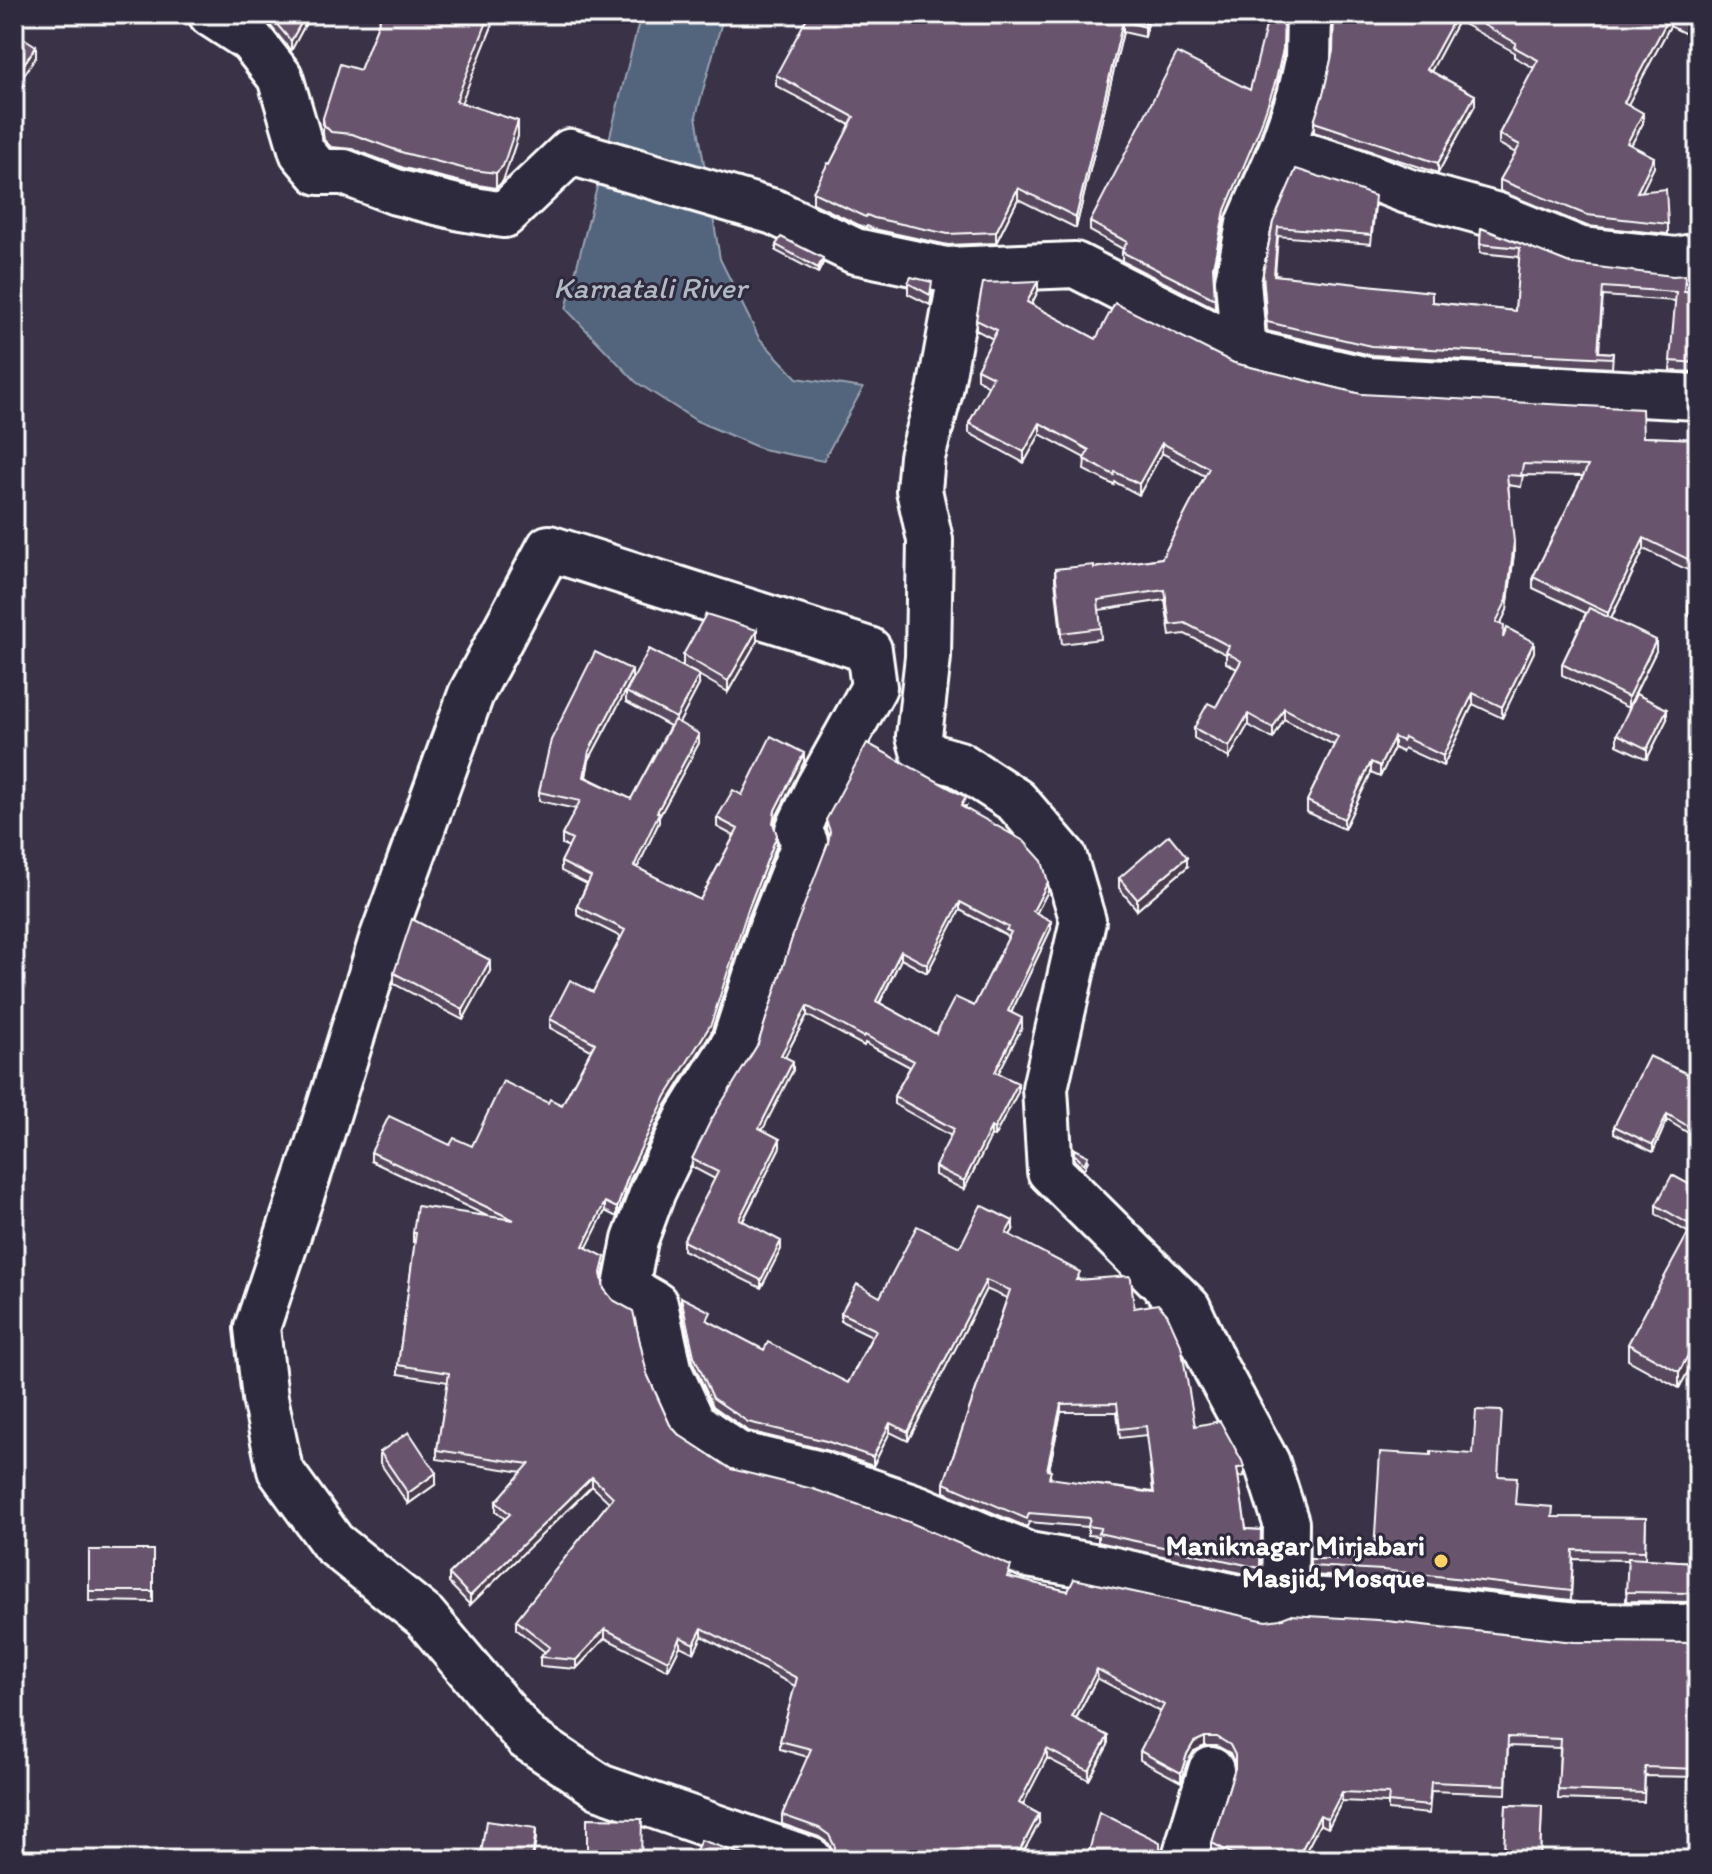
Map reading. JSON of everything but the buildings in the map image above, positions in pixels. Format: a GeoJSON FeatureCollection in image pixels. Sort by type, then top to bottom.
{"type":"FeatureCollection","features":[{"type":"Feature","properties":{"kind":"street"},"geometry":{"type":"LineString","coordinates":[[211,14],[251,40],[280,77],[302,152],[319,172],[344,172],[396,192],[504,215],[570,152],[774,212],[855,251],[946,270],[1075,265],[1244,351],[1367,380],[1698,397]]}},
{"type":"Feature","properties":{"kind":"street"},"geometry":{"type":"LineString","coordinates":[[1244,351],[1238,281],[1249,224],[1282,148],[1300,96],[1308,61],[1309,14]]}},
{"type":"Feature","properties":{"kind":"street"},"geometry":{"type":"LineString","coordinates":[[1282,148],[1407,191],[1498,216],[1581,250],[1676,260],[1698,256]]}},
{"type":"Feature","properties":{"kind":"street"},"geometry":{"type":"LineString","coordinates":[[962,270],[940,391],[922,457],[919,490],[930,540],[928,657],[919,736],[924,754],[959,764],[1016,801],[1064,857],[1083,921],[1045,1088],[1050,1171],[1188,1308],[1216,1369],[1267,1463],[1286,1523],[1285,1599]]}},
{"type":"Feature","properties":{"kind":"street"},"geometry":{"type":"LineString","coordinates":[[810,1860],[600,1787],[527,1738],[425,1617],[333,1543],[280,1470],[265,1398],[257,1328],[382,939],[471,694],[549,548],[869,650],[874,687],[798,830],[805,842],[772,926],[734,1044],[689,1116],[653,1191],[635,1240],[626,1287],[655,1304],[670,1373],[693,1423],[737,1454],[834,1478],[918,1508],[1028,1555],[1110,1569],[1271,1605],[1285,1599],[1380,1604],[1577,1626],[1698,1627]]}},
{"type":"Feature","properties":{"kind":"street"},"geometry":{"type":"LineString","coordinates":[[1184,1860],[1211,1770]]}},
{"type":"Feature","properties":{"kind":"water","name":"Karnatali River"},"geometry":{"type":"Polygon","coordinates":[[[641,14],[724,14],[696,116],[720,259],[759,338],[797,378],[863,388],[823,461],[762,449],[697,421],[636,382],[566,309],[641,14]]]}},
{"type":"Feature","properties":{"kind":"place","name":"Maniknagar Mirjabari Masjid, Mosque"},"geometry":{"type":"Point","coordinates":[1441,1561]}}]}
